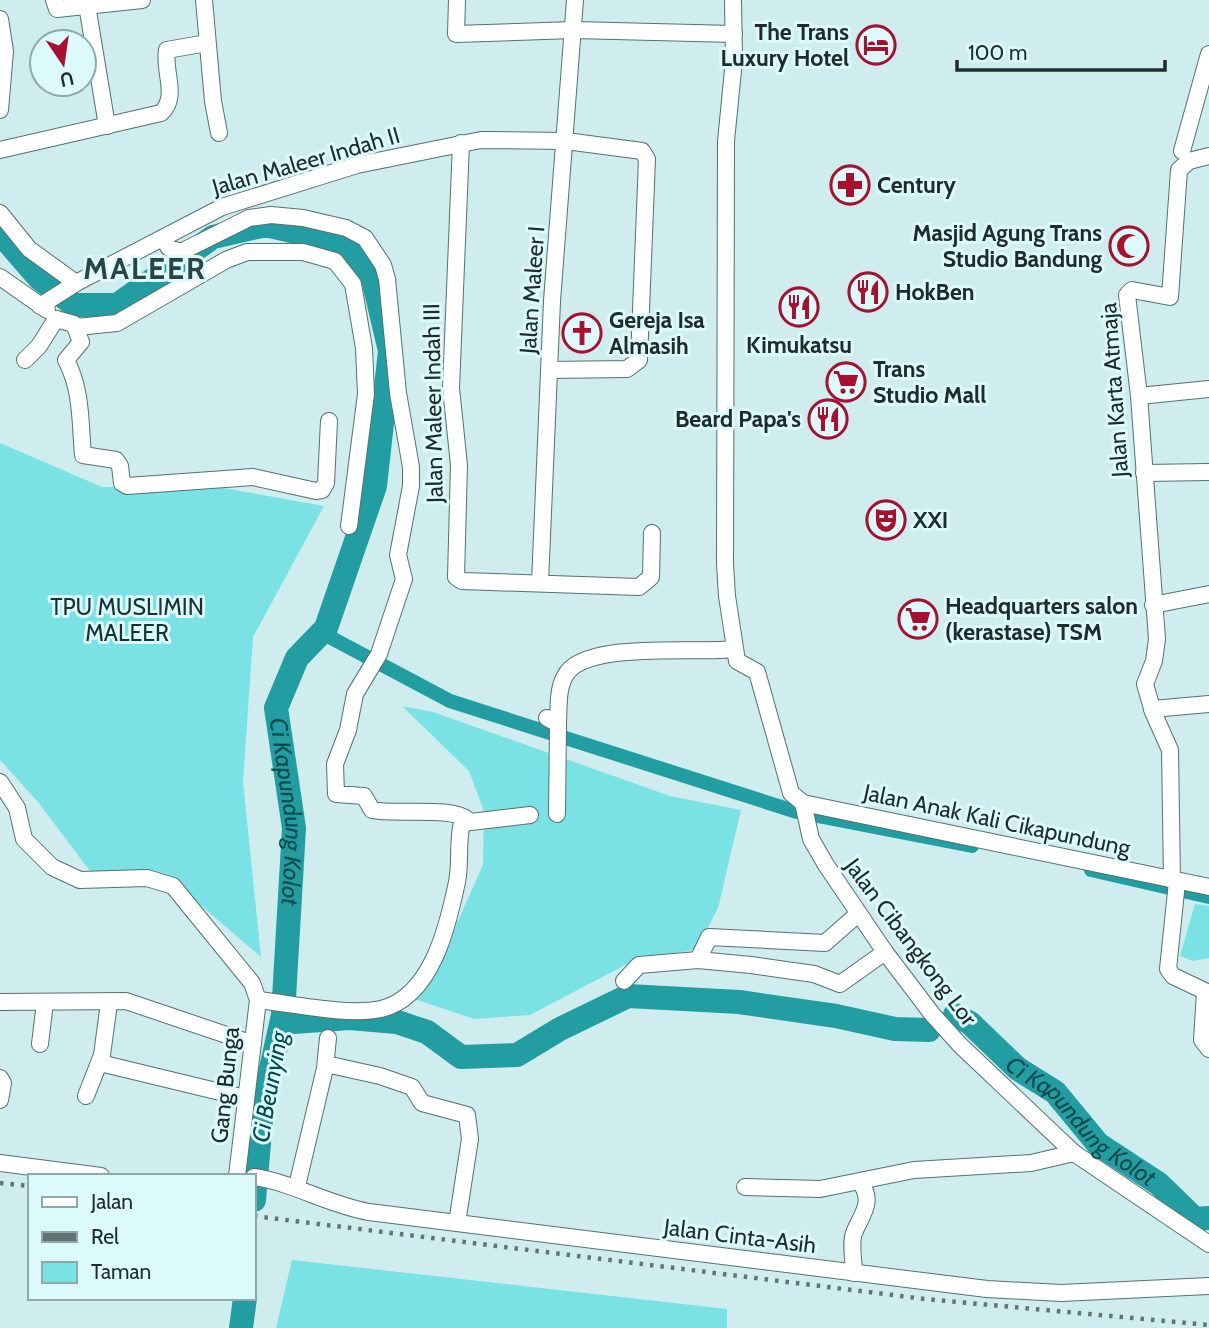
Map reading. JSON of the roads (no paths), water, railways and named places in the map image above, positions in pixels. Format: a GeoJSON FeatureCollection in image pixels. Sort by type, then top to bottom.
{"type":"FeatureCollection","features":[{"type":"Feature","properties":{"kind":"street"},"geometry":{"type":"LineString","coordinates":[[54,0],[57,9],[142,0]]}},
{"type":"Feature","properties":{"kind":"street"},"geometry":{"type":"LineString","coordinates":[[204,0],[219,133]]}},
{"type":"Feature","properties":{"kind":"street"},"geometry":{"type":"LineString","coordinates":[[457,0],[456,34],[574,30],[734,34]]}},
{"type":"Feature","properties":{"kind":"street","name":"Jalan Maleer I"},"geometry":{"type":"LineString","coordinates":[[540,583],[552,301],[575,0]]}},
{"type":"Feature","properties":{"kind":"street"},"geometry":{"type":"LineString","coordinates":[[733,0],[734,34],[726,141],[725,564],[734,649],[739,663],[757,672],[792,795],[805,810]]}},
{"type":"Feature","properties":{"kind":"street"},"geometry":{"type":"LineString","coordinates":[[87,5],[107,126]]}},
{"type":"Feature","properties":{"kind":"street"},"geometry":{"type":"LineString","coordinates":[[0,19],[5,51],[0,110]]}},
{"type":"Feature","properties":{"kind":"street"},"geometry":{"type":"LineString","coordinates":[[0,150],[161,113],[168,106],[170,96],[167,50],[207,43]]}},
{"type":"Feature","properties":{"kind":"street"},"geometry":{"type":"LineString","coordinates":[[1182,151],[1209,54]]}},
{"type":"Feature","properties":{"kind":"street","name":"Jalan Maleer Indah II"},"geometry":{"type":"LineString","coordinates":[[42,304],[69,287],[222,207],[357,165],[481,140],[566,141],[639,150],[647,157],[638,362],[627,369],[550,370]]}},
{"type":"Feature","properties":{"kind":"street","name":"Jalan Maleer Indah III"},"geometry":{"type":"LineString","coordinates":[[461,143],[452,374],[459,466],[456,577],[462,581],[540,583]]}},
{"type":"Feature","properties":{"kind":"street","name":"Jalan Karta Atmaja"},"geometry":{"type":"LineString","coordinates":[[1207,993],[1173,976],[1168,970],[1176,888],[1170,750],[1152,709],[1145,684],[1157,651],[1139,396],[1128,292],[1170,297],[1177,175],[1184,164],[1209,156]]}},
{"type":"Feature","properties":{"kind":"street"},"geometry":{"type":"LineString","coordinates":[[0,213],[29,249],[69,287]]}},
{"type":"Feature","properties":{"kind":"street"},"geometry":{"type":"LineString","coordinates":[[163,238],[169,248],[181,252],[249,218],[271,215],[303,218],[354,231],[365,238],[383,265],[395,342],[398,393],[411,467],[411,486],[398,555],[404,579],[379,654],[355,694],[349,712],[348,730],[335,764],[336,794],[364,796],[372,810],[389,813],[454,813],[468,820]]}},
{"type":"Feature","properties":{"kind":"street"},"geometry":{"type":"LineString","coordinates":[[0,277],[42,304],[52,312],[56,320],[77,327],[117,323],[226,260],[247,252],[303,252],[335,261],[353,284],[364,348],[366,394],[349,526]]}},
{"type":"Feature","properties":{"kind":"street"},"geometry":{"type":"LineString","coordinates":[[25,360],[51,332],[56,320]]}},
{"type":"Feature","properties":{"kind":"street"},"geometry":{"type":"LineString","coordinates":[[77,327],[81,346],[66,360],[76,383],[82,423],[83,455],[116,460],[122,484],[253,477],[322,490],[326,483],[329,421]]}},
{"type":"Feature","properties":{"kind":"street"},"geometry":{"type":"LineString","coordinates":[[1139,396],[1209,389]]}},
{"type":"Feature","properties":{"kind":"street"},"geometry":{"type":"LineString","coordinates":[[1144,473],[1209,472]]}},
{"type":"Feature","properties":{"kind":"street"},"geometry":{"type":"LineString","coordinates":[[540,583],[642,586],[651,577],[652,533]]}},
{"type":"Feature","properties":{"kind":"street"},"geometry":{"type":"LineString","coordinates":[[1153,605],[1209,594]]}},
{"type":"Feature","properties":{"kind":"street"},"geometry":{"type":"LineString","coordinates":[[557,814],[558,750],[554,723],[566,674],[587,660],[635,651],[706,653],[734,649]]}},
{"type":"Feature","properties":{"kind":"street"},"geometry":{"type":"LineString","coordinates":[[1152,709],[1209,704]]}},
{"type":"Feature","properties":{"kind":"street"},"geometry":{"type":"LineString","coordinates":[[0,782],[17,808],[24,839],[46,863],[66,876],[80,880],[146,878],[173,886],[253,983],[260,1000],[378,1009],[409,994],[430,967],[447,921],[458,877],[461,825],[468,820],[530,815]]}},
{"type":"Feature","properties":{"kind":"street","name":"Jalan Anak Kali Cikapundung"},"geometry":{"type":"LineString","coordinates":[[805,810],[1176,888],[1209,887]]}},
{"type":"Feature","properties":{"kind":"street","name":"Jalan Cibangkong Lor"},"geometry":{"type":"LineString","coordinates":[[805,810],[819,854],[858,914],[932,1014],[960,1045],[1074,1153],[1209,1244]]}},
{"type":"Feature","properties":{"kind":"street"},"geometry":{"type":"LineString","coordinates":[[698,960],[710,937],[825,943],[858,914]]}},
{"type":"Feature","properties":{"kind":"street"},"geometry":{"type":"LineString","coordinates":[[627,976],[639,965],[698,960],[814,974],[840,984],[885,952]]}},
{"type":"Feature","properties":{"kind":"street"},"geometry":{"type":"LineString","coordinates":[[1207,993],[1202,1040],[1209,1049]]}},
{"type":"Feature","properties":{"kind":"street","name":"Gang Bunga"},"geometry":{"type":"LineString","coordinates":[[237,1174],[245,1098],[260,1000]]}},
{"type":"Feature","properties":{"kind":"street"},"geometry":{"type":"LineString","coordinates":[[0,1002],[131,1002],[253,1044]]}},
{"type":"Feature","properties":{"kind":"street"},"geometry":{"type":"LineString","coordinates":[[40,1044],[45,1002]]}},
{"type":"Feature","properties":{"kind":"street"},"geometry":{"type":"LineString","coordinates":[[86,1096],[100,1063],[110,1003]]}},
{"type":"Feature","properties":{"kind":"street"},"geometry":{"type":"LineString","coordinates":[[297,1186],[326,1064],[328,1038]]}},
{"type":"Feature","properties":{"kind":"street"},"geometry":{"type":"LineString","coordinates":[[100,1063],[245,1098]]}},
{"type":"Feature","properties":{"kind":"street"},"geometry":{"type":"LineString","coordinates":[[326,1064],[380,1076],[412,1087],[422,1103],[467,1115],[470,1139],[457,1223]]}},
{"type":"Feature","properties":{"kind":"street"},"geometry":{"type":"LineString","coordinates":[[0,1078],[3,1083],[0,1100]]}},
{"type":"Feature","properties":{"kind":"street"},"geometry":{"type":"LineString","coordinates":[[745,1187],[796,1190],[860,1182],[914,1170],[1031,1163],[1074,1153]]}},
{"type":"Feature","properties":{"kind":"street"},"geometry":{"type":"LineString","coordinates":[[0,1163],[85,1174]]}},
{"type":"Feature","properties":{"kind":"street","name":"Jalan Cinta-Asih"},"geometry":{"type":"LineString","coordinates":[[256,1177],[297,1186],[357,1210],[854,1273],[1037,1293],[1126,1292],[1209,1286]]}},
{"type":"Feature","properties":{"kind":"street"},"geometry":{"type":"LineString","coordinates":[[854,1273],[853,1238],[864,1216],[868,1198],[860,1182]]}},
{"type":"Feature","properties":{"kind":"waterway","name":"Ci Kapundung Kolot"},"geometry":{"type":"LineString","coordinates":[[0,233],[39,278],[74,305],[117,305],[213,237],[266,225],[347,244],[373,279],[390,351],[375,486],[326,628],[297,658],[276,708],[294,828],[283,1015],[262,1109],[256,1177]]}},
{"type":"Feature","properties":{"kind":"waterway"},"geometry":{"type":"LineString","coordinates":[[322,633],[450,701],[797,812],[972,846]]}},
{"type":"Feature","properties":{"kind":"waterway"},"geometry":{"type":"LineString","coordinates":[[1091,870],[1209,897]]}},
{"type":"Feature","properties":{"kind":"waterway","name":"Ci Kapundung Kolot"},"geometry":{"type":"LineString","coordinates":[[283,1015],[294,1022],[349,1018],[397,1022],[427,1032],[461,1057],[517,1055],[560,1029],[628,996],[739,1002],[836,1016],[895,1029],[929,1030]]}},
{"type":"Feature","properties":{"kind":"waterway","name":"Ci Kapundung Kolot"},"geometry":{"type":"LineString","coordinates":[[955,1015],[970,1023],[1018,1069],[1055,1092],[1098,1144],[1159,1184],[1195,1219],[1209,1218]]}},
{"type":"Feature","properties":{"kind":"waterway","name":"Ci Beunying"},"geometry":{"type":"LineString","coordinates":[[241,1328],[245,1300]]}},
{"type":"Feature","properties":{"kind":"railway"},"geometry":{"type":"LineString","coordinates":[[0,1183],[28,1186]]}},
{"type":"Feature","properties":{"kind":"railway"},"geometry":{"type":"LineString","coordinates":[[256,1216],[925,1299],[1209,1325]]}},
{"type":"Feature","properties":{"kind":"place","name":"The Trans Luxury Hotel"},"geometry":{"type":"Point","coordinates":[876,45]}},
{"type":"Feature","properties":{"kind":"place","name":"Century"},"geometry":{"type":"Point","coordinates":[850,185]}},
{"type":"Feature","properties":{"kind":"place","name":"Masjid Agung Trans Studio Bandung"},"geometry":{"type":"Point","coordinates":[1129,246]}},
{"type":"Feature","properties":{"kind":"place","name":"HokBen"},"geometry":{"type":"Point","coordinates":[868,292]}},
{"type":"Feature","properties":{"kind":"place","name":"Kimukatsu"},"geometry":{"type":"Point","coordinates":[799,307]}},
{"type":"Feature","properties":{"kind":"place","name":"Gereja Isa Almasih"},"geometry":{"type":"Point","coordinates":[582,333]}},
{"type":"Feature","properties":{"kind":"place","name":"Trans Studio Mall"},"geometry":{"type":"Point","coordinates":[846,382]}},
{"type":"Feature","properties":{"kind":"place","name":"Beard Papa's"},"geometry":{"type":"Point","coordinates":[828,419]}},
{"type":"Feature","properties":{"kind":"place","name":"XXI"},"geometry":{"type":"Point","coordinates":[886,520]}},
{"type":"Feature","properties":{"kind":"place","name":"Headquarters salon (kerastase) TSM"},"geometry":{"type":"Point","coordinates":[918,619]}},
{"type":"Feature","properties":{"kind":"district","name":"MALEER"},"geometry":{"type":"Point","coordinates":[145,269]}},
{"type":"Feature","properties":{"kind":"park label","name":"TPU MUSLIMIN MALEER"},"geometry":{"type":"Point","coordinates":[127,620]}}]}
